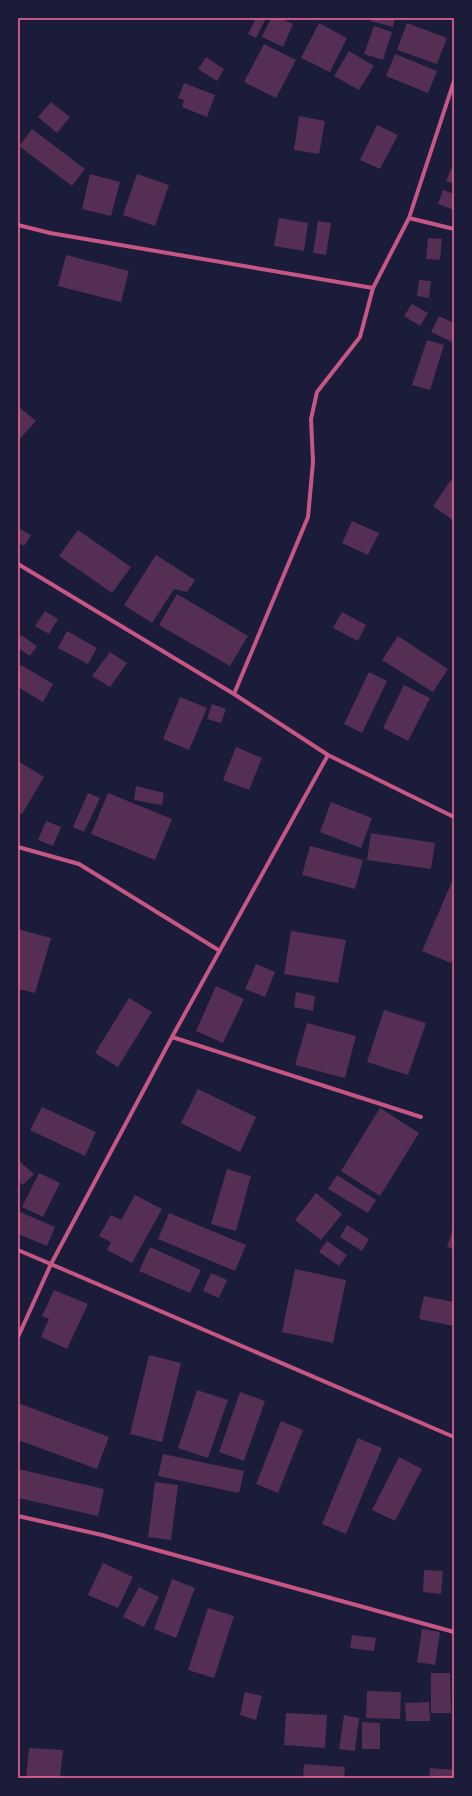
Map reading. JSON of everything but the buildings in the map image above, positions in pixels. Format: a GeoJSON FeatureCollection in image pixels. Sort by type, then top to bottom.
{"type":"FeatureCollection","features":[{"type":"Feature","properties":{"kind":"street"},"geometry":{"type":"LineString","coordinates":[[234,694],[308,517],[313,462],[311,419],[317,392],[360,337],[373,288],[409,218],[454,81]]}},
{"type":"Feature","properties":{"kind":"street"},"geometry":{"type":"LineString","coordinates":[[409,218],[454,229]]}},
{"type":"Feature","properties":{"kind":"street"},"geometry":{"type":"LineString","coordinates":[[18,225],[50,233],[373,288]]}},
{"type":"Feature","properties":{"kind":"street"},"geometry":{"type":"LineString","coordinates":[[18,564],[234,694],[328,755],[454,818]]}},
{"type":"Feature","properties":{"kind":"street"},"geometry":{"type":"LineString","coordinates":[[18,1337],[51,1264],[172,1037],[328,755]]}},
{"type":"Feature","properties":{"kind":"street"},"geometry":{"type":"LineString","coordinates":[[18,847],[79,864],[220,951]]}},
{"type":"Feature","properties":{"kind":"street"},"geometry":{"type":"LineString","coordinates":[[172,1037],[421,1117]]}},
{"type":"Feature","properties":{"kind":"street"},"geometry":{"type":"LineString","coordinates":[[18,1250],[454,1437]]}},
{"type":"Feature","properties":{"kind":"street"},"geometry":{"type":"LineString","coordinates":[[18,1516],[102,1535],[454,1632]]}}]}
